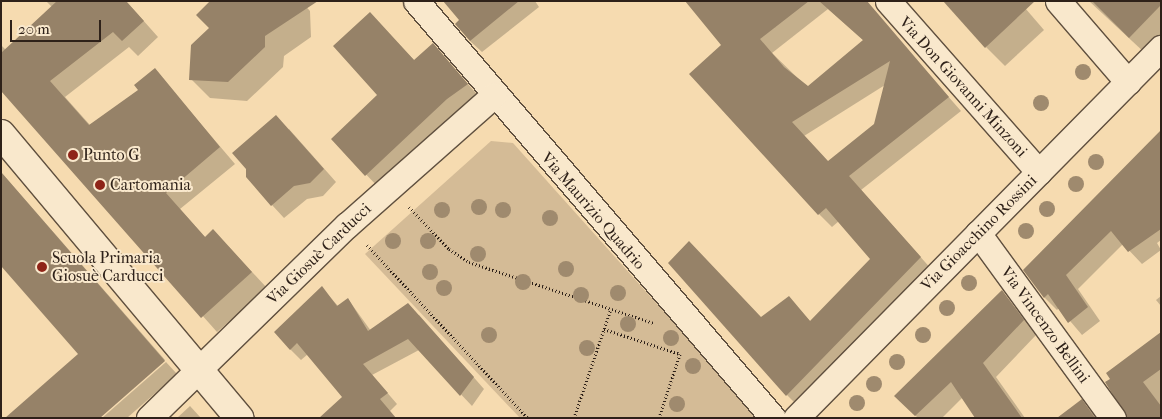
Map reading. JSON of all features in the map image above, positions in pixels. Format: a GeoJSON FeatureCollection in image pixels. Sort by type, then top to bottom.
{"type":"FeatureCollection","features":[{"type":"Feature","properties":{"kind":"street","name":"Via Maurizio Quadrio"},"geometry":{"type":"LineString","coordinates":[[416,1],[494,95],[773,418]]}},
{"type":"Feature","properties":{"kind":"street","name":"Via Don Giovanni Minzoni"},"geometry":{"type":"LineString","coordinates":[[888,1],[1039,172]]}},
{"type":"Feature","properties":{"kind":"street"},"geometry":{"type":"LineString","coordinates":[[1058,1],[1128,82]]}},
{"type":"Feature","properties":{"kind":"street","name":"Via Gioacchino Rossini"},"geometry":{"type":"LineString","coordinates":[[796,418],[1161,48]]}},
{"type":"Feature","properties":{"kind":"street","name":"Via Giosuè Carducci"},"geometry":{"type":"LineString","coordinates":[[149,418],[198,373],[388,186],[494,95]]}},
{"type":"Feature","properties":{"kind":"street"},"geometry":{"type":"LineString","coordinates":[[4,137],[167,328],[198,373],[239,418]]}},
{"type":"Feature","properties":{"kind":"street","name":"Via Vincenzo Bellini"},"geometry":{"type":"LineString","coordinates":[[978,233],[1113,418]]}},
{"type":"Feature","properties":{"kind":"path"},"geometry":{"type":"LineString","coordinates":[[388,186],[449,250],[469,262],[657,324]]}},
{"type":"Feature","properties":{"kind":"path"},"geometry":{"type":"LineString","coordinates":[[348,225],[528,418]]}},
{"type":"Feature","properties":{"kind":"path"},"geometry":{"type":"LineString","coordinates":[[574,418],[610,309]]}},
{"type":"Feature","properties":{"kind":"path"},"geometry":{"type":"LineString","coordinates":[[604,329],[680,354],[658,418]]}},
{"type":"Feature","properties":{"kind":"shaded area"},"geometry":{"type":"Polygon","coordinates":[[[491,141],[513,143],[759,418],[520,418],[365,254],[491,141]]]}},
{"type":"Feature","properties":{"kind":"building"},"geometry":{"type":"Polygon","coordinates":[[[57,1],[126,1],[144,21],[122,41],[113,32],[50,81],[89,125],[138,90],[134,85],[155,68],[220,147],[166,193],[205,237],[213,229],[252,272],[201,318],[1,91],[1,53],[57,1]]]}},
{"type":"Feature","properties":{"kind":"building"},"geometry":{"type":"Polygon","coordinates":[[[210,1],[318,1],[265,36],[265,47],[228,82],[189,80],[191,45],[209,28],[196,15],[210,1]]]}},
{"type":"Feature","properties":{"kind":"building"},"geometry":{"type":"Polygon","coordinates":[[[443,1],[519,1],[470,41],[455,24],[459,20],[443,1]]]}},
{"type":"Feature","properties":{"kind":"building"},"geometry":{"type":"Polygon","coordinates":[[[685,1],[809,1],[760,39],[784,67],[808,86],[863,40],[819,1],[867,1],[949,97],[849,176],[921,257],[786,396],[668,263],[689,241],[761,317],[789,296],[810,321],[870,259],[826,208],[818,215],[689,74],[721,45],[685,1]],[[890,61],[792,122],[828,161],[874,124],[890,61]]]}},
{"type":"Feature","properties":{"kind":"building"},"geometry":{"type":"Polygon","coordinates":[[[943,1],[1035,1],[985,48],[943,1]]]}},
{"type":"Feature","properties":{"kind":"building"},"geometry":{"type":"Polygon","coordinates":[[[1092,1],[1161,1],[1161,5],[1129,38],[1092,1]]]}},
{"type":"Feature","properties":{"kind":"building"},"geometry":{"type":"Polygon","coordinates":[[[370,12],[414,60],[433,43],[468,84],[447,99],[365,176],[331,139],[377,95],[333,46],[370,12]]]}},
{"type":"Feature","properties":{"kind":"building"},"geometry":{"type":"Polygon","coordinates":[[[276,115],[324,169],[310,183],[294,186],[271,206],[246,177],[246,169],[232,153],[276,115]]]}},
{"type":"Feature","properties":{"kind":"building"},"geometry":{"type":"Polygon","coordinates":[[[1161,130],[1161,229],[1128,252],[1111,231],[1066,275],[1088,307],[1068,323],[1048,294],[1044,298],[1023,270],[1161,130]]]}},
{"type":"Feature","properties":{"kind":"building","name":"Scuola Primaria Giosuè Carducci"},"geometry":{"type":"Polygon","coordinates":[[[1,172],[165,361],[100,418],[5,418],[78,354],[1,266],[1,172]]]}},
{"type":"Feature","properties":{"kind":"building"},"geometry":{"type":"Polygon","coordinates":[[[322,286],[337,306],[348,298],[368,331],[408,303],[474,377],[460,396],[408,339],[363,364],[388,393],[380,399],[396,418],[319,418],[342,397],[297,343],[290,350],[274,332],[322,286]]]}},
{"type":"Feature","properties":{"kind":"building"},"geometry":{"type":"Polygon","coordinates":[[[1002,290],[1024,320],[983,363],[1022,418],[975,418],[951,382],[915,416],[894,396],[1002,290]]]}},
{"type":"Feature","properties":{"kind":"building"},"geometry":{"type":"Polygon","coordinates":[[[1161,332],[1161,369],[1143,382],[1161,406],[1161,418],[1127,418],[1105,382],[1110,379],[1106,373],[1161,332]]]}},
{"type":"Feature","properties":{"kind":"building"},"geometry":{"type":"Polygon","coordinates":[[[1082,399],[1095,418],[1057,418],[1082,399]]]}},
{"type":"Feature","properties":{"kind":"place","name":"Punto G"},"geometry":{"type":"Point","coordinates":[73,155]}},
{"type":"Feature","properties":{"kind":"place","name":"Cartomania"},"geometry":{"type":"Point","coordinates":[100,185]}},
{"type":"Feature","properties":{"kind":"place","name":"Scuola Primaria Giosuè Carducci"},"geometry":{"type":"Point","coordinates":[42,267]}}]}
